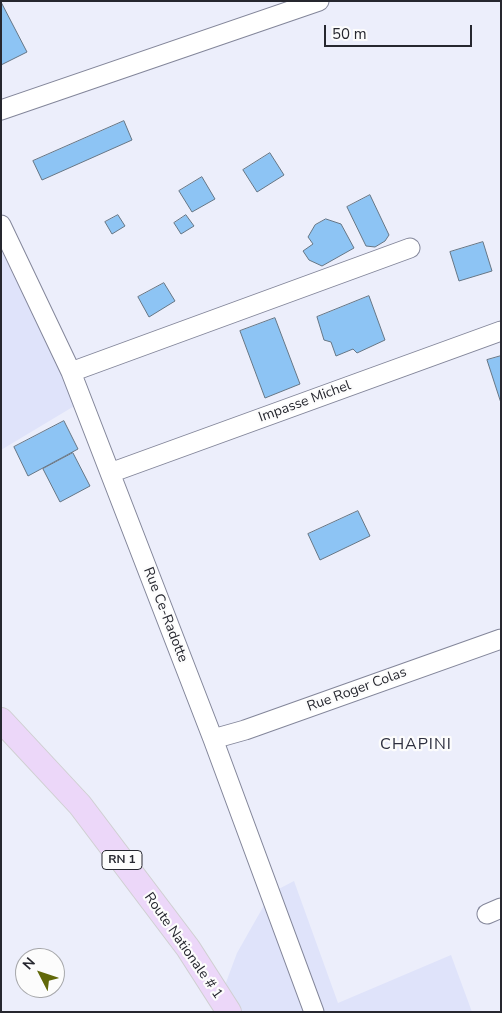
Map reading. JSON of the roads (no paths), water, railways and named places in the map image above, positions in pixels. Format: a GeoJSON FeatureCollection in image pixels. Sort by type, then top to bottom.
{"type":"FeatureCollection","features":[{"type":"Feature","properties":{"kind":"main road","name":"Route Nationale # 1"},"geometry":{"type":"LineString","coordinates":[[1,720],[80,805],[188,948],[229,1012]]}},
{"type":"Feature","properties":{"kind":"street"},"geometry":{"type":"LineString","coordinates":[[1,110],[319,1]]}},
{"type":"Feature","properties":{"kind":"street","name":"Rue Ce-Radotte"},"geometry":{"type":"LineString","coordinates":[[1,224],[71,372],[213,739],[314,1012]]}},
{"type":"Feature","properties":{"kind":"street"},"geometry":{"type":"LineString","coordinates":[[71,372],[410,248]]}},
{"type":"Feature","properties":{"kind":"street","name":"Impasse Michel"},"geometry":{"type":"LineString","coordinates":[[110,473],[501,331]]}},
{"type":"Feature","properties":{"kind":"street","name":"Rue Roger Colas"},"geometry":{"type":"LineString","coordinates":[[213,739],[501,639]]}},
{"type":"Feature","properties":{"kind":"district","name":"CHAPINI"},"geometry":{"type":"Point","coordinates":[416,745]}}]}
